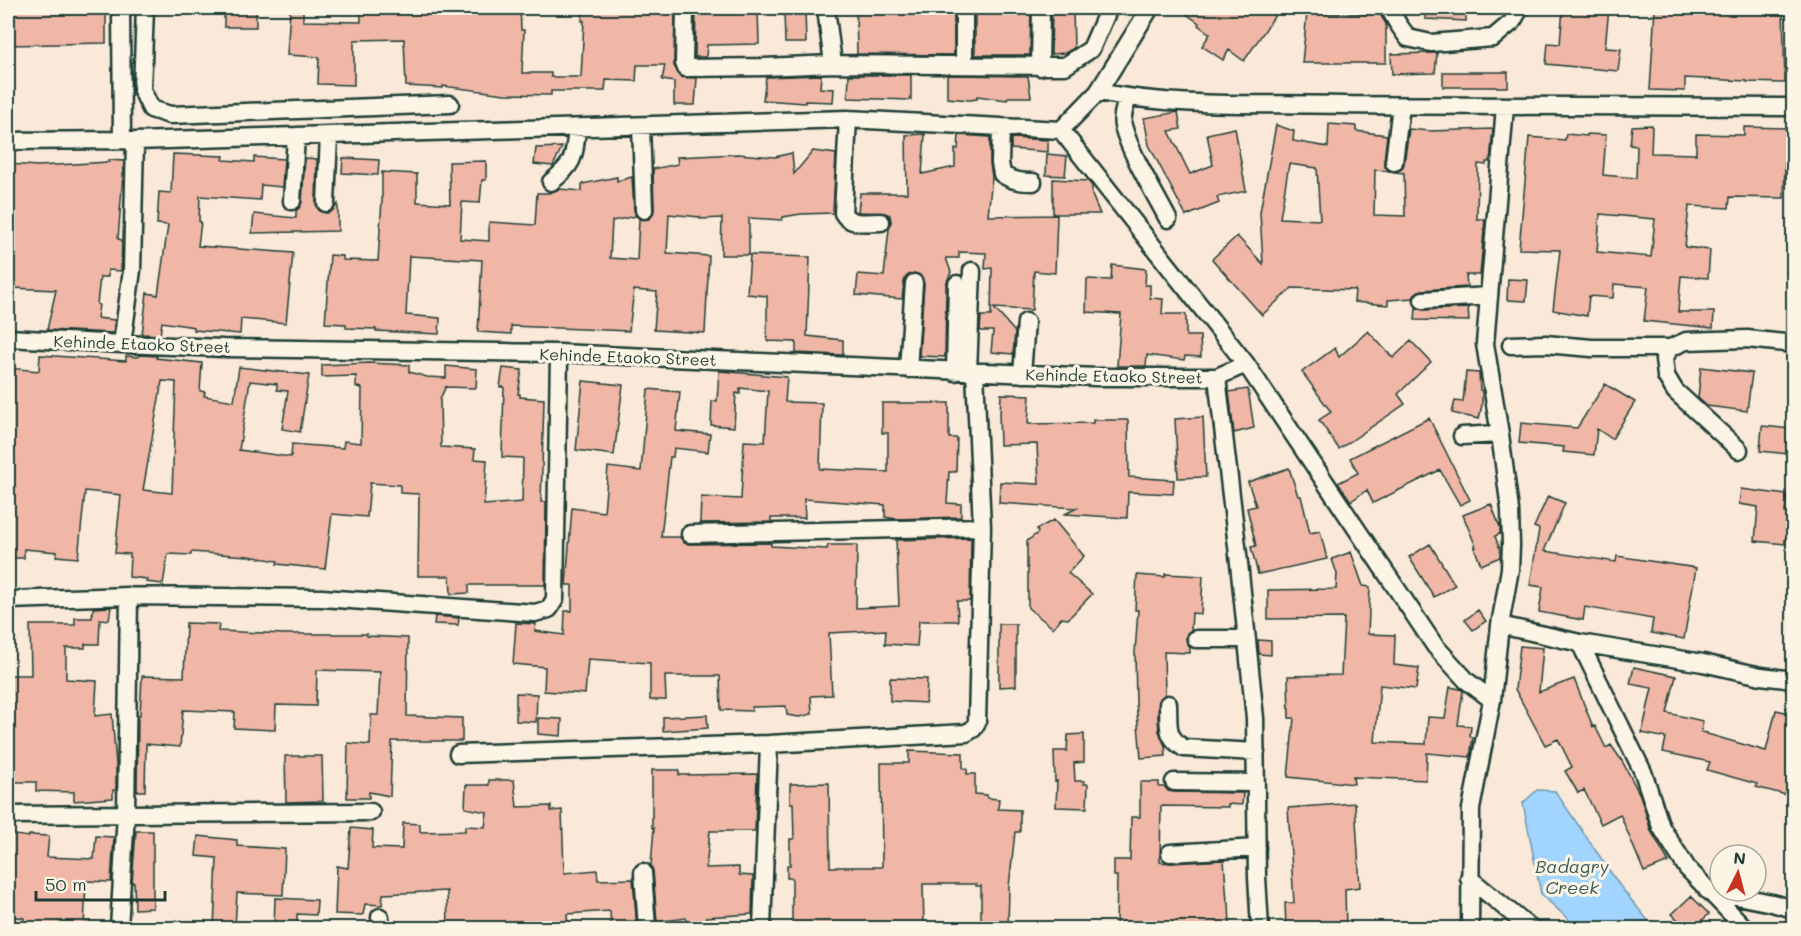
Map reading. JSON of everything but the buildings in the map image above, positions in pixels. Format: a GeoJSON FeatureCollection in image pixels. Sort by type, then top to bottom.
{"type":"FeatureCollection","features":[{"type":"Feature","properties":{"kind":"street"},"geometry":{"type":"LineString","coordinates":[[121,8],[129,141],[132,270],[122,344]]}},
{"type":"Feature","properties":{"kind":"street"},"geometry":{"type":"LineString","coordinates":[[145,8],[142,90],[150,109],[170,115],[450,104]]}},
{"type":"Feature","properties":{"kind":"street"},"geometry":{"type":"LineString","coordinates":[[685,8],[684,63],[686,68],[833,64],[1065,66],[1091,49],[1109,8]]}},
{"type":"Feature","properties":{"kind":"street"},"geometry":{"type":"LineString","coordinates":[[826,8],[833,64]]}},
{"type":"Feature","properties":{"kind":"street"},"geometry":{"type":"LineString","coordinates":[[964,8],[964,65]]}},
{"type":"Feature","properties":{"kind":"street"},"geometry":{"type":"LineString","coordinates":[[1040,67],[1041,8]]}},
{"type":"Feature","properties":{"kind":"street"},"geometry":{"type":"LineString","coordinates":[[8,141],[129,141],[848,119],[1061,130],[1098,92],[1150,8]]}},
{"type":"Feature","properties":{"kind":"street"},"geometry":{"type":"LineString","coordinates":[[1389,8],[1408,38],[1431,43],[1493,38],[1512,22],[1520,8]]}},
{"type":"Feature","properties":{"kind":"street"},"geometry":{"type":"LineString","coordinates":[[1098,92],[1128,98],[1209,103],[1504,107],[1794,107]]}},
{"type":"Feature","properties":{"kind":"street"},"geometry":{"type":"LineString","coordinates":[[1128,98],[1123,124],[1137,160],[1168,219]]}},
{"type":"Feature","properties":{"kind":"street"},"geometry":{"type":"LineString","coordinates":[[1394,162],[1401,105]]}},
{"type":"Feature","properties":{"kind":"street"},"geometry":{"type":"LineString","coordinates":[[1470,928],[1471,809],[1492,700],[1500,625],[1510,569],[1511,545],[1510,510],[1485,344],[1504,107]]}},
{"type":"Feature","properties":{"kind":"street"},"geometry":{"type":"LineString","coordinates":[[848,119],[843,213],[851,222],[881,222]]}},
{"type":"Feature","properties":{"kind":"street"},"geometry":{"type":"LineString","coordinates":[[641,126],[644,210]]}},
{"type":"Feature","properties":{"kind":"street"},"geometry":{"type":"LineString","coordinates":[[1001,127],[1002,174],[1020,182],[1033,182]]}},
{"type":"Feature","properties":{"kind":"street"},"geometry":{"type":"LineString","coordinates":[[550,182],[564,172],[571,163],[577,128]]}},
{"type":"Feature","properties":{"kind":"street"},"geometry":{"type":"LineString","coordinates":[[1061,130],[1246,364],[1435,646],[1467,681],[1492,700]]}},
{"type":"Feature","properties":{"kind":"street"},"geometry":{"type":"LineString","coordinates":[[326,203],[329,135]]}},
{"type":"Feature","properties":{"kind":"street"},"geometry":{"type":"LineString","coordinates":[[292,201],[296,136]]}},
{"type":"Feature","properties":{"kind":"street"},"geometry":{"type":"LineString","coordinates":[[966,372],[972,271]]}},
{"type":"Feature","properties":{"kind":"street"},"geometry":{"type":"LineString","coordinates":[[908,369],[914,283]]}},
{"type":"Feature","properties":{"kind":"street"},"geometry":{"type":"LineString","coordinates":[[458,754],[769,744],[966,733],[973,729],[977,723],[982,527],[957,284]]}},
{"type":"Feature","properties":{"kind":"street"},"geometry":{"type":"LineString","coordinates":[[1423,300],[1489,296]]}},
{"type":"Feature","properties":{"kind":"street"},"geometry":{"type":"LineString","coordinates":[[1022,374],[1026,322]]}},
{"type":"Feature","properties":{"kind":"street","name":"Kehinde Etaoko Street"},"geometry":{"type":"LineString","coordinates":[[8,338],[122,344],[559,353],[1096,377],[1217,377],[1246,364]]}},
{"type":"Feature","properties":{"kind":"street"},"geometry":{"type":"LineString","coordinates":[[1511,345],[1671,348],[1686,341],[1713,339],[1747,339],[1794,344]]}},
{"type":"Feature","properties":{"kind":"street"},"geometry":{"type":"LineString","coordinates":[[1671,348],[1664,360],[1666,376],[1675,391],[1739,450]]}},
{"type":"Feature","properties":{"kind":"street"},"geometry":{"type":"LineString","coordinates":[[8,600],[129,596],[322,598],[535,613],[549,609],[555,599],[559,353]]}},
{"type":"Feature","properties":{"kind":"street"},"geometry":{"type":"LineString","coordinates":[[1217,377],[1255,718],[1260,928]]}},
{"type":"Feature","properties":{"kind":"street"},"geometry":{"type":"LineString","coordinates":[[1462,436],[1500,434]]}},
{"type":"Feature","properties":{"kind":"street"},"geometry":{"type":"LineString","coordinates":[[690,534],[982,527]]}},
{"type":"Feature","properties":{"kind":"street"},"geometry":{"type":"LineString","coordinates":[[119,928],[126,814],[129,596]]}},
{"type":"Feature","properties":{"kind":"street"},"geometry":{"type":"LineString","coordinates":[[1500,625],[1580,644],[1703,663],[1794,681]]}},
{"type":"Feature","properties":{"kind":"street"},"geometry":{"type":"LineString","coordinates":[[1196,639],[1247,639]]}},
{"type":"Feature","properties":{"kind":"street"},"geometry":{"type":"LineString","coordinates":[[1580,644],[1643,772],[1661,827],[1687,868],[1745,928]]}},
{"type":"Feature","properties":{"kind":"street"},"geometry":{"type":"LineString","coordinates":[[1168,704],[1170,735],[1174,743],[1184,748],[1256,752]]}},
{"type":"Feature","properties":{"kind":"street"},"geometry":{"type":"LineString","coordinates":[[762,928],[769,744]]}},
{"type":"Feature","properties":{"kind":"street"},"geometry":{"type":"LineString","coordinates":[[1174,782],[1256,783]]}},
{"type":"Feature","properties":{"kind":"street"},"geometry":{"type":"LineString","coordinates":[[8,815],[371,812]]}},
{"type":"Feature","properties":{"kind":"street"},"geometry":{"type":"LineString","coordinates":[[1170,853],[1257,848]]}},
{"type":"Feature","properties":{"kind":"street"},"geometry":{"type":"LineString","coordinates":[[643,872],[647,928]]}},
{"type":"Feature","properties":{"kind":"street"},"geometry":{"type":"LineString","coordinates":[[1469,878],[1530,928]]}},
{"type":"Feature","properties":{"kind":"street"},"geometry":{"type":"LineString","coordinates":[[1707,890],[1794,909]]}},
{"type":"Feature","properties":{"kind":"water","name":"Badagry Creek"},"geometry":{"type":"Polygon","coordinates":[[[1537,790],[1555,791],[1620,886],[1654,928],[1578,928],[1541,894],[1523,803],[1537,790]]]}}]}
